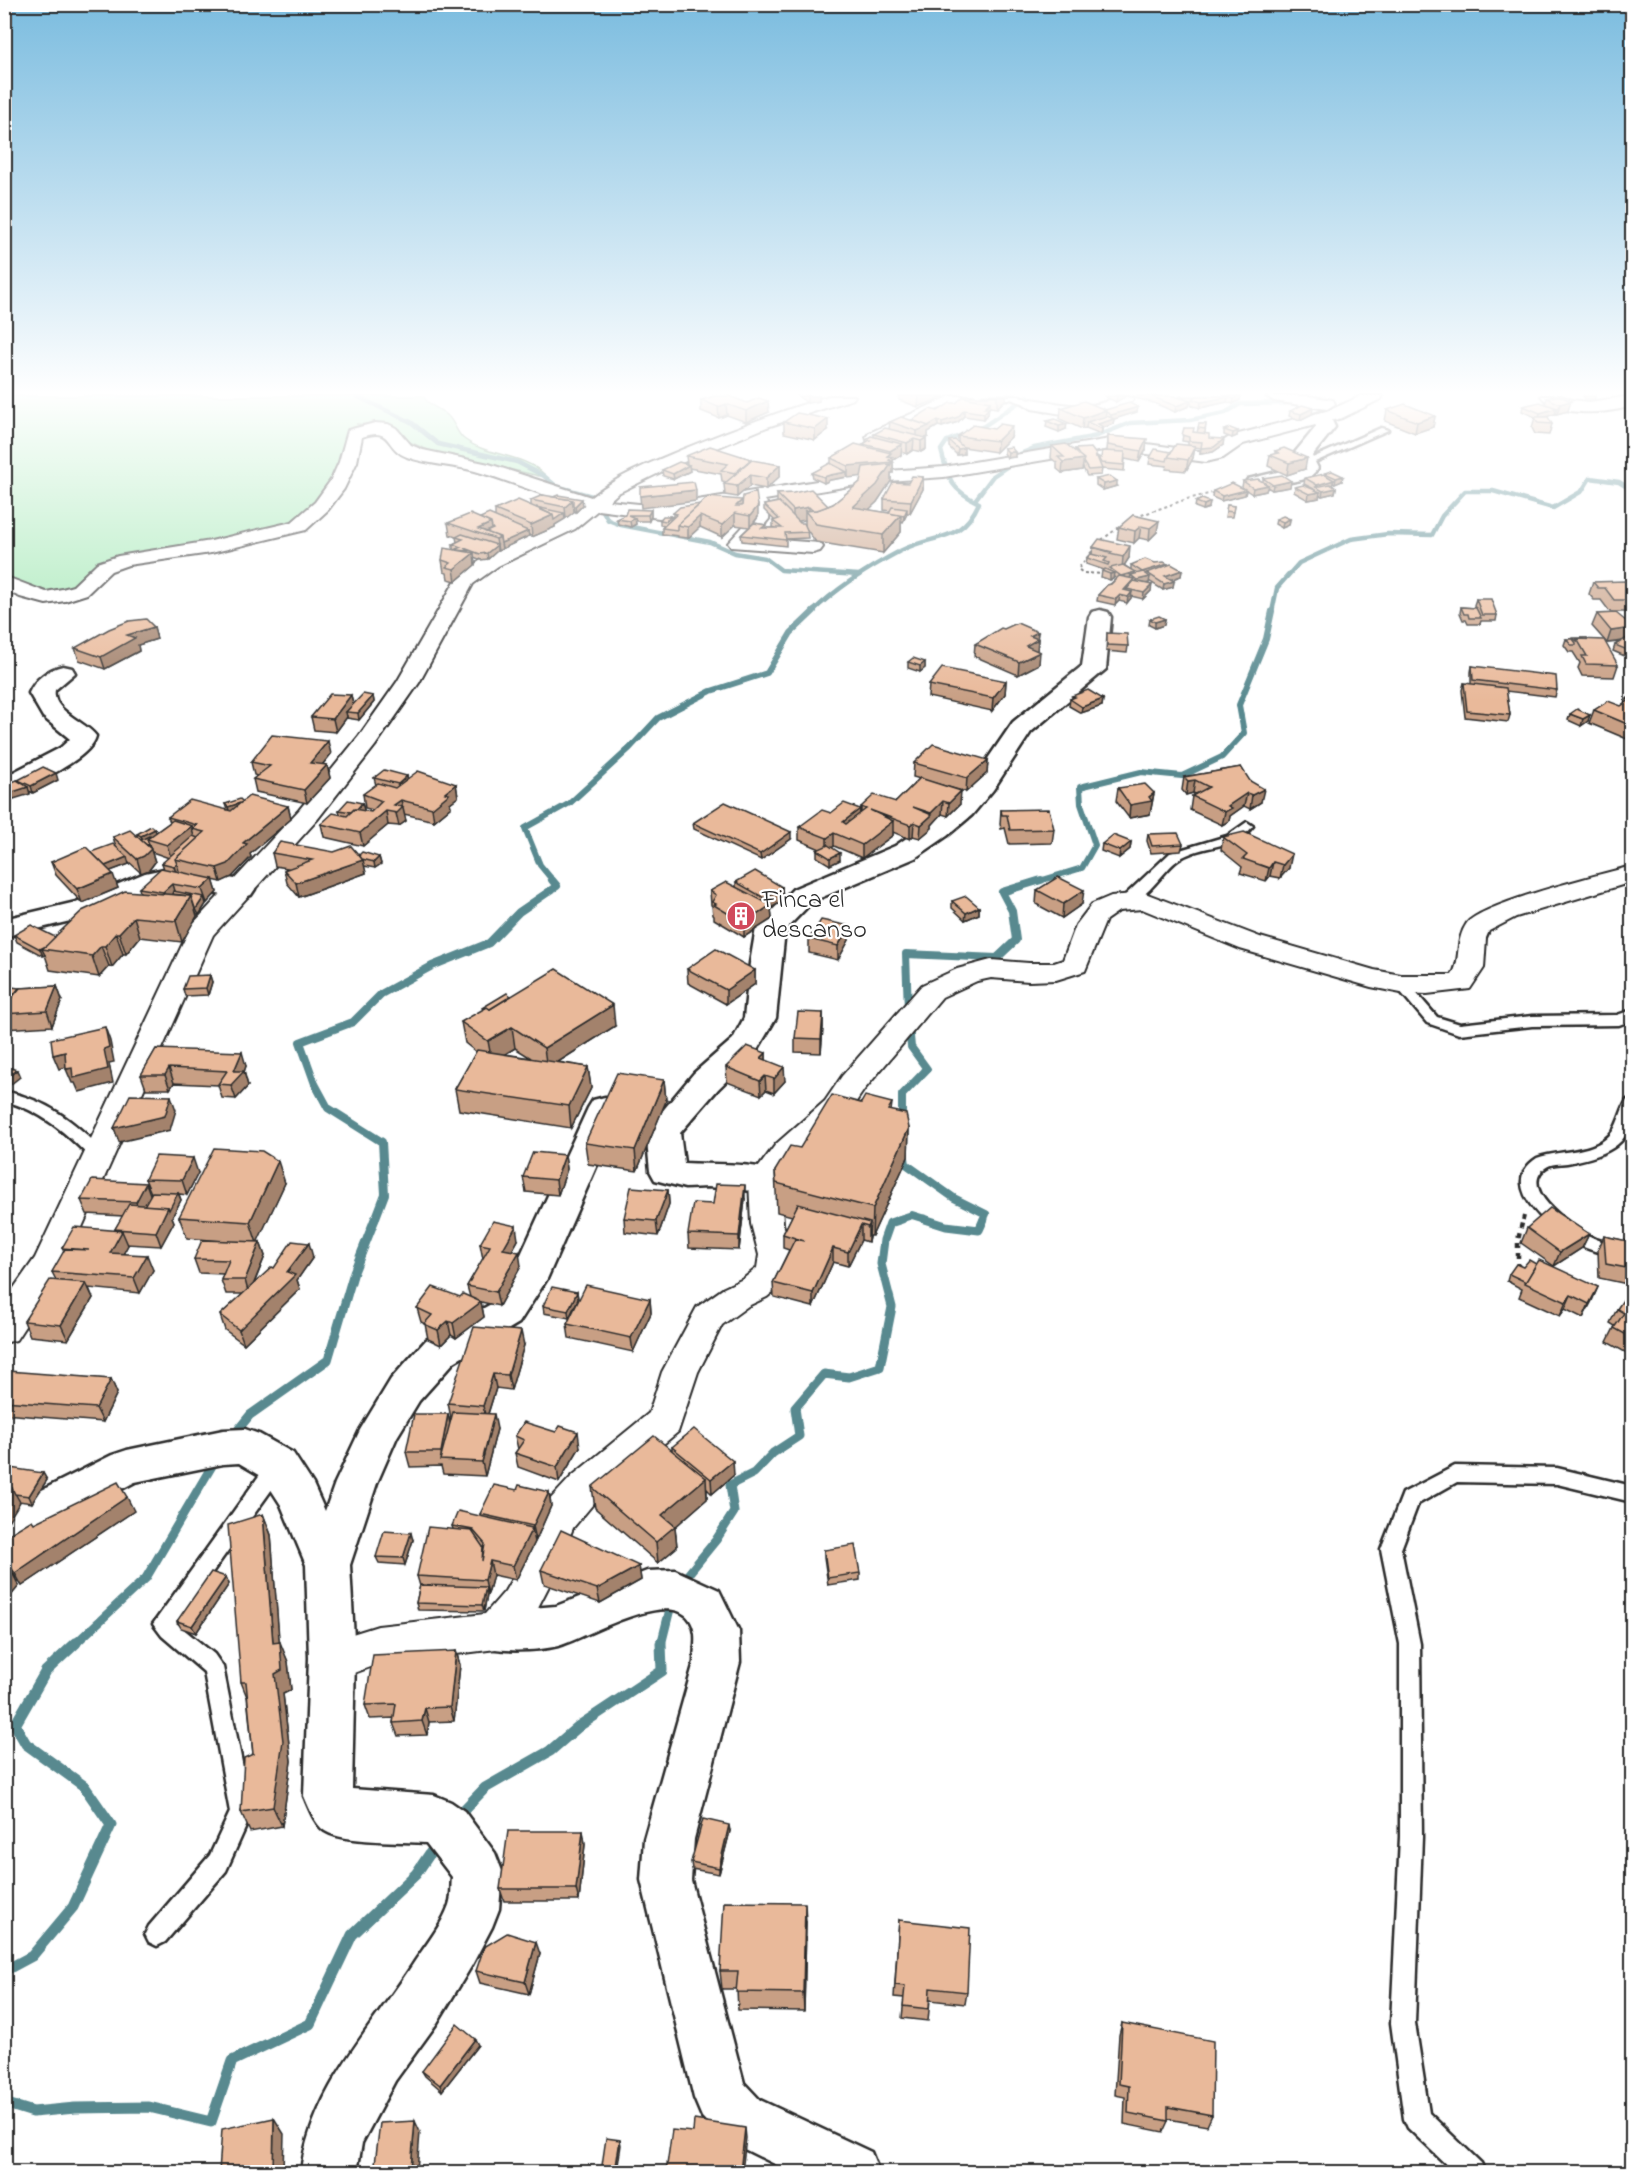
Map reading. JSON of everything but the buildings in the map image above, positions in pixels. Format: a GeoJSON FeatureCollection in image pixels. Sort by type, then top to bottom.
{"type":"FeatureCollection","features":[{"type":"Feature","properties":{"kind":"street"},"geometry":{"type":"LineString","coordinates":[[4,582],[27,593],[46,598],[65,595],[80,590],[104,567],[125,560],[211,547],[299,526],[309,519],[326,498]]}},
{"type":"Feature","properties":{"kind":"street"},"geometry":{"type":"LineString","coordinates":[[577,498],[637,512],[659,512],[748,498]]}},
{"type":"Feature","properties":{"kind":"street"},"geometry":{"type":"LineString","coordinates":[[4,1330],[50,1263],[201,932],[308,815],[367,741],[408,683],[465,579],[491,562],[568,525],[599,498]]}},
{"type":"Feature","properties":{"kind":"street"},"geometry":{"type":"LineString","coordinates":[[752,498],[761,508],[760,519],[738,543],[813,547]]}},
{"type":"Feature","properties":{"kind":"street"},"geometry":{"type":"LineString","coordinates":[[765,1180],[708,1175],[685,1176],[668,1171],[663,1131],[706,1081],[745,1045],[760,1018],[771,928],[803,895],[905,852],[962,809],[984,784],[1022,727],[1094,669],[1100,617]]}},
{"type":"Feature","properties":{"kind":"street"},"geometry":{"type":"LineString","coordinates":[[4,788],[69,753],[82,741],[83,736],[80,733],[58,719],[44,703],[41,693],[44,686],[63,673]]}},
{"type":"Feature","properties":{"kind":"street"},"geometry":{"type":"LineString","coordinates":[[496,1631],[519,1604],[533,1578],[558,1518],[585,1487],[665,1421],[680,1372],[709,1316],[735,1298],[755,1288],[772,1274],[776,1255],[767,1224],[765,1180],[787,1152],[836,1108],[853,1083],[932,991],[967,975],[991,969],[1029,972],[1056,971],[1075,965],[1089,922],[1101,908],[1126,901],[1144,901],[1250,943],[1371,978],[1401,984],[1460,982],[1470,968],[1472,938],[1479,926],[1508,911],[1632,874]]}},
{"type":"Feature","properties":{"kind":"street"},"geometry":{"type":"LineString","coordinates":[[4,928],[85,909],[155,879],[168,877],[241,889]]}},
{"type":"Feature","properties":{"kind":"street"},"geometry":{"type":"LineString","coordinates":[[328,1565],[356,1483],[380,1430],[405,1390],[441,1351],[506,1313],[528,1279],[613,1090]]}},
{"type":"Feature","properties":{"kind":"street"},"geometry":{"type":"LineString","coordinates":[[4,1530],[127,1467],[223,1447],[244,1446],[278,1465],[298,1496],[328,1565],[332,1658],[328,1796],[341,1814],[434,1819],[447,1828],[477,1871],[474,1909],[454,1947],[418,2004],[376,2062],[335,2136],[329,2172]]}},
{"type":"Feature","properties":{"kind":"street"},"geometry":{"type":"LineString","coordinates":[[332,1658],[351,1655],[378,1646],[496,1631],[557,1626],[647,1590],[675,1589],[703,1604],[717,1631],[717,1662],[669,1839],[666,1880],[721,2098],[741,2119],[851,2172]]}},
{"type":"Feature","properties":{"kind":"lane"},"geometry":{"type":"LineString","coordinates":[[1126,901],[1151,881],[1178,854],[1222,844],[1240,834],[1247,826]]}},
{"type":"Feature","properties":{"kind":"lane"},"geometry":{"type":"LineString","coordinates":[[1401,984],[1432,1020],[1459,1029],[1532,1021],[1619,1020],[1632,1015]]}},
{"type":"Feature","properties":{"kind":"lane"},"geometry":{"type":"LineString","coordinates":[[4,1096],[22,1099],[60,1118],[98,1155]]}},
{"type":"Feature","properties":{"kind":"lane"},"geometry":{"type":"LineString","coordinates":[[1632,1104],[1617,1140],[1600,1150],[1543,1161],[1535,1167],[1530,1177],[1537,1205],[1575,1235],[1592,1244],[1632,1252]]}},
{"type":"Feature","properties":{"kind":"lane"},"geometry":{"type":"LineString","coordinates":[[157,1934],[218,1863],[241,1813],[213,1667],[198,1651],[176,1638],[163,1624],[278,1465]]}},
{"type":"Feature","properties":{"kind":"lane"},"geometry":{"type":"LineString","coordinates":[[1472,2172],[1417,2119],[1403,2023],[1411,1837],[1410,1644],[1391,1549],[1410,1499],[1455,1474],[1557,1476],[1632,1494]]}},
{"type":"Feature","properties":{"kind":"path"},"geometry":{"type":"LineString","coordinates":[[1107,573],[1095,575],[1080,572],[1078,569],[1081,562],[1103,538],[1125,521],[1192,498]]}},
{"type":"Feature","properties":{"kind":"path"},"geometry":{"type":"LineString","coordinates":[[1517,1273],[1518,1240],[1526,1209],[1533,1193]]}},
{"type":"Feature","properties":{"kind":"green space"},"geometry":{"type":"Polygon","coordinates":[[[5,498],[324,498],[309,519],[125,560],[46,598],[5,582],[5,498]]]}},
{"type":"Feature","properties":{"kind":"waterway"},"geometry":{"type":"LineString","coordinates":[[812,612],[843,586],[888,557],[912,545],[945,536],[963,526],[979,503],[968,498]]}},
{"type":"Feature","properties":{"kind":"waterway"},"geometry":{"type":"LineString","coordinates":[[1272,612],[1277,588],[1299,563],[1351,539],[1388,534],[1432,535],[1442,516],[1459,498]]}},
{"type":"Feature","properties":{"kind":"waterway"},"geometry":{"type":"LineString","coordinates":[[1516,498],[1553,508],[1571,498]]}},
{"type":"Feature","properties":{"kind":"waterway"},"geometry":{"type":"LineString","coordinates":[[603,511],[608,520],[621,525],[710,542],[735,553],[765,558],[781,570],[859,575]]}},
{"type":"Feature","properties":{"kind":"waterway"},"geometry":{"type":"LineString","coordinates":[[554,882],[540,865],[525,828],[570,803],[630,748],[658,718],[711,691],[767,673],[791,633],[814,611]]}},
{"type":"Feature","properties":{"kind":"waterway"},"geometry":{"type":"LineString","coordinates":[[1036,882],[1082,868],[1095,845],[1081,804],[1080,787],[1141,772],[1182,776],[1222,757],[1244,733],[1239,705],[1266,639],[1272,611]]}},
{"type":"Feature","properties":{"kind":"waterway"},"geometry":{"type":"LineString","coordinates":[[375,1220],[385,1194],[382,1142],[328,1108],[315,1084],[300,1042],[353,1022],[381,994],[432,966],[489,943],[519,912],[557,886],[552,880]]}},
{"type":"Feature","properties":{"kind":"waterway"},"geometry":{"type":"LineString","coordinates":[[908,1010],[906,954],[997,958],[1016,940],[1012,911],[1002,892],[1041,880]]}},
{"type":"Feature","properties":{"kind":"waterway"},"geometry":{"type":"LineString","coordinates":[[902,1121],[902,1095],[927,1069],[911,1047],[909,1025]]}},
{"type":"Feature","properties":{"kind":"waterway"},"geometry":{"type":"LineString","coordinates":[[904,1151],[906,1164],[954,1198],[986,1214],[983,1220]]}},
{"type":"Feature","properties":{"kind":"waterway"},"geometry":{"type":"LineString","coordinates":[[897,1220],[912,1215],[928,1220]]}},
{"type":"Feature","properties":{"kind":"waterway"},"geometry":{"type":"LineString","coordinates":[[232,1437],[250,1415],[328,1360],[354,1272],[375,1219]]}},
{"type":"Feature","properties":{"kind":"waterway"},"geometry":{"type":"LineString","coordinates":[[681,1583],[716,1540],[734,1512],[730,1485],[754,1473],[773,1453],[799,1436],[795,1408],[824,1374],[849,1377],[880,1367],[892,1307],[881,1264],[884,1240],[890,1223],[902,1219]]}},
{"type":"Feature","properties":{"kind":"waterway"},"geometry":{"type":"LineString","coordinates":[[924,1219],[946,1226],[979,1230],[984,1219]]}},
{"type":"Feature","properties":{"kind":"waterway"},"geometry":{"type":"LineString","coordinates":[[74,1645],[146,1578],[216,1459]]}},
{"type":"Feature","properties":{"kind":"waterway"},"geometry":{"type":"LineString","coordinates":[[661,1645],[672,1601]]}},
{"type":"Feature","properties":{"kind":"waterway"},"geometry":{"type":"LineString","coordinates":[[4,1971],[32,1956],[73,1907],[111,1825],[84,1786],[26,1744],[15,1725],[46,1671],[76,1643]]}},
{"type":"Feature","properties":{"kind":"waterway"},"geometry":{"type":"LineString","coordinates":[[457,1817],[485,1788],[550,1751],[579,1726],[662,1671],[661,1645]]}},
{"type":"Feature","properties":{"kind":"waterway"},"geometry":{"type":"LineString","coordinates":[[4,2103],[33,2112],[75,2108],[149,2107],[211,2122],[232,2061],[310,2024],[352,1935],[416,1874],[437,1843]]}},
{"type":"Feature","properties":{"kind":"place","name":"Finca el descanso"},"geometry":{"type":"Point","coordinates":[741,916]}}]}
